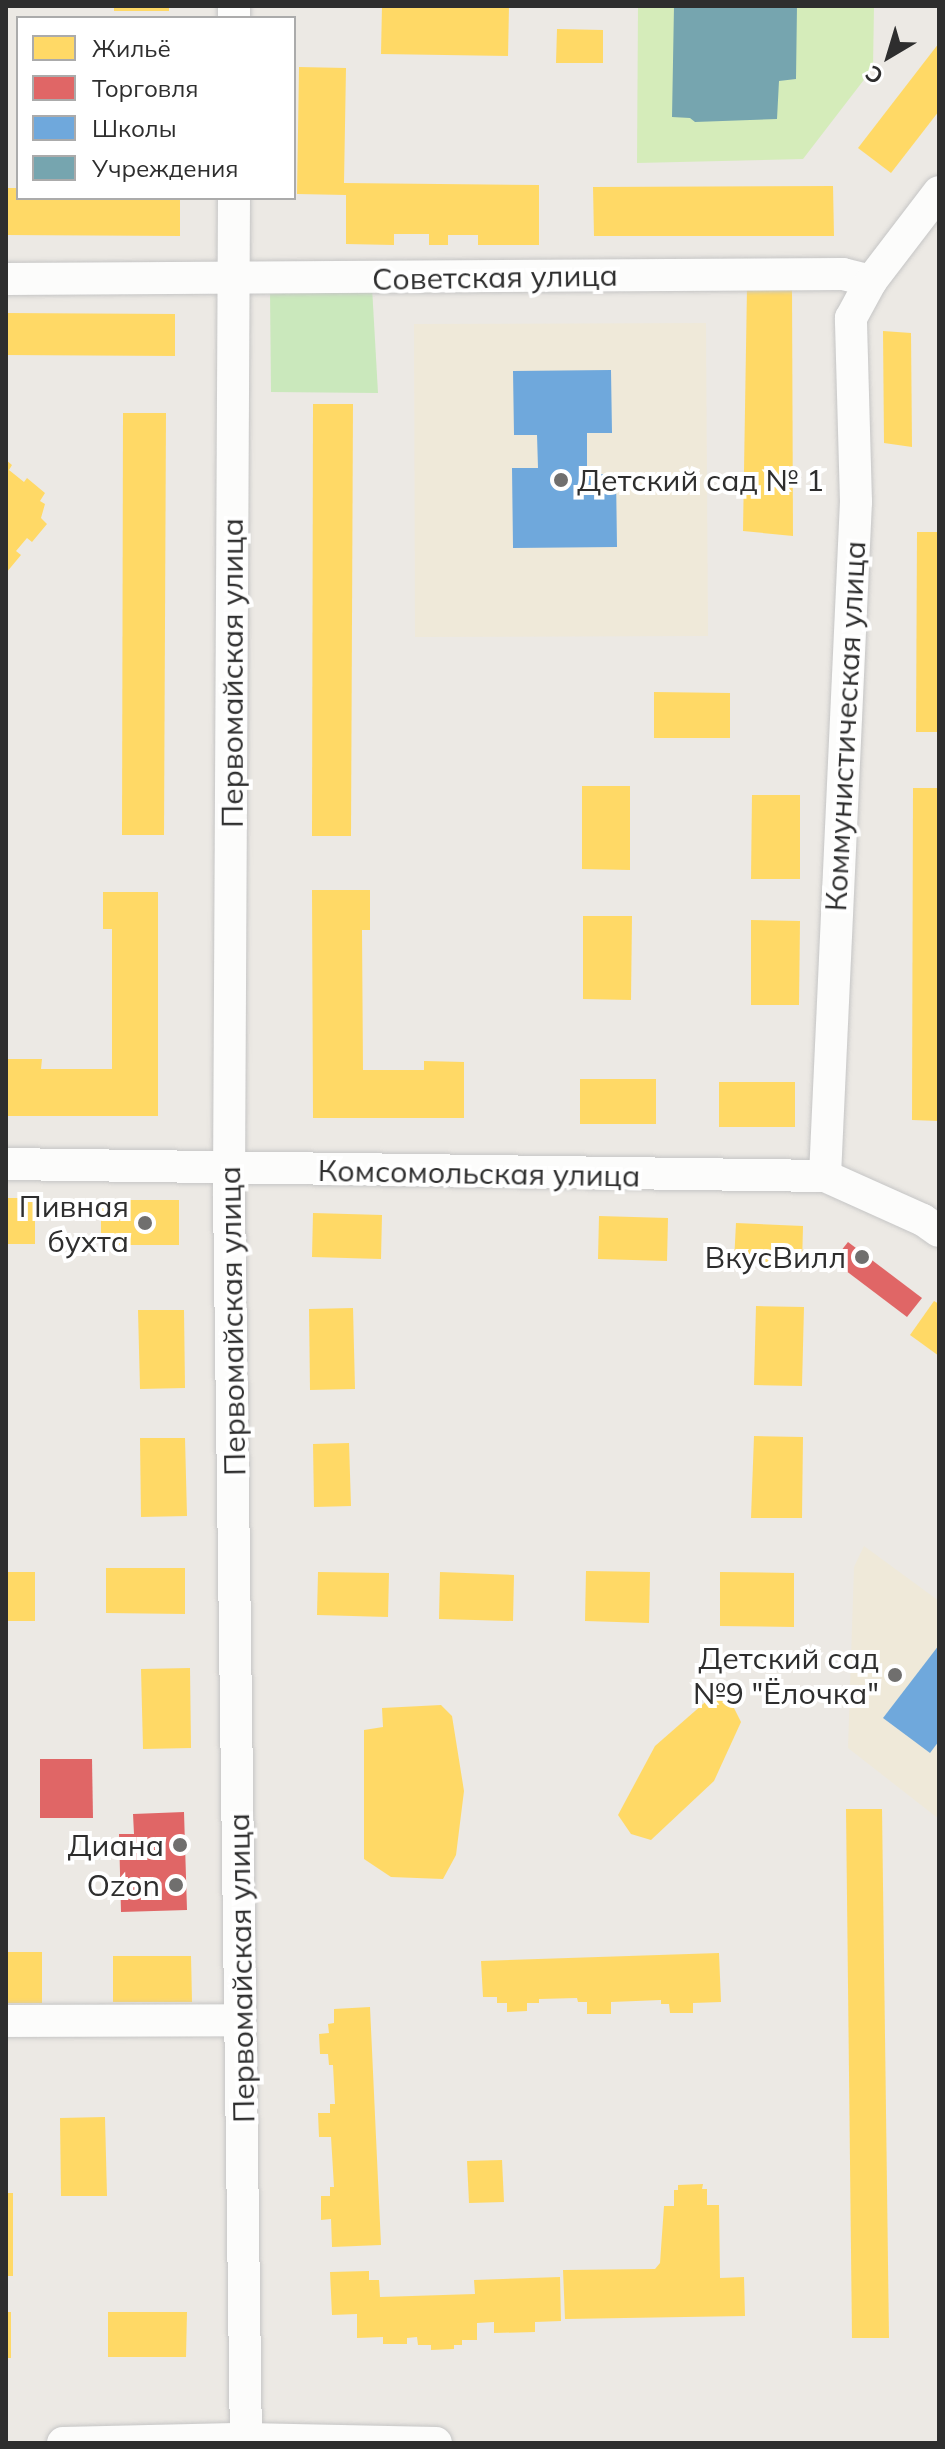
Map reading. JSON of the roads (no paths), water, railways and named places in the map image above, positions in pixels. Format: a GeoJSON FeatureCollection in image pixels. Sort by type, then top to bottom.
{"type":"FeatureCollection","features":[{"type":"Feature","properties":{"kind":"street"},"geometry":{"type":"LineString","coordinates":[[871,281],[939,192]]}},
{"type":"Feature","properties":{"kind":"street","name":"Первомайская улица"},"geometry":{"type":"LineString","coordinates":[[234,200],[230,1169],[246,2441]]}},
{"type":"Feature","properties":{"kind":"street","name":"Советская улица"},"geometry":{"type":"LineString","coordinates":[[6,279],[843,274],[871,281]]}},
{"type":"Feature","properties":{"kind":"street","name":"Коммунистическая улица"},"geometry":{"type":"LineString","coordinates":[[825,1176],[856,502],[851,318],[871,281]]}},
{"type":"Feature","properties":{"kind":"street","name":"Комсомольская улица"},"geometry":{"type":"LineString","coordinates":[[6,1164],[825,1176],[923,1220],[939,1231]]}},
{"type":"Feature","properties":{"kind":"street"},"geometry":{"type":"LineString","coordinates":[[6,2021],[240,2020]]}},
{"type":"Feature","properties":{"kind":"street"},"geometry":{"type":"LineString","coordinates":[[63,2443],[436,2443]]}},
{"type":"Feature","properties":{"kind":"place","name":"Детский сад № 1"},"geometry":{"type":"Point","coordinates":[561,480]}},
{"type":"Feature","properties":{"kind":"place","name":"Пивная бухта"},"geometry":{"type":"Point","coordinates":[145,1223]}},
{"type":"Feature","properties":{"kind":"place","name":"ВкусВилл"},"geometry":{"type":"Point","coordinates":[862,1257]}},
{"type":"Feature","properties":{"kind":"place","name":"Детский сад №9 \"Ёлочка\""},"geometry":{"type":"Point","coordinates":[895,1675]}},
{"type":"Feature","properties":{"kind":"place","name":"Диана"},"geometry":{"type":"Point","coordinates":[180,1845]}},
{"type":"Feature","properties":{"kind":"place","name":"Ozon"},"geometry":{"type":"Point","coordinates":[176,1885]}}]}
